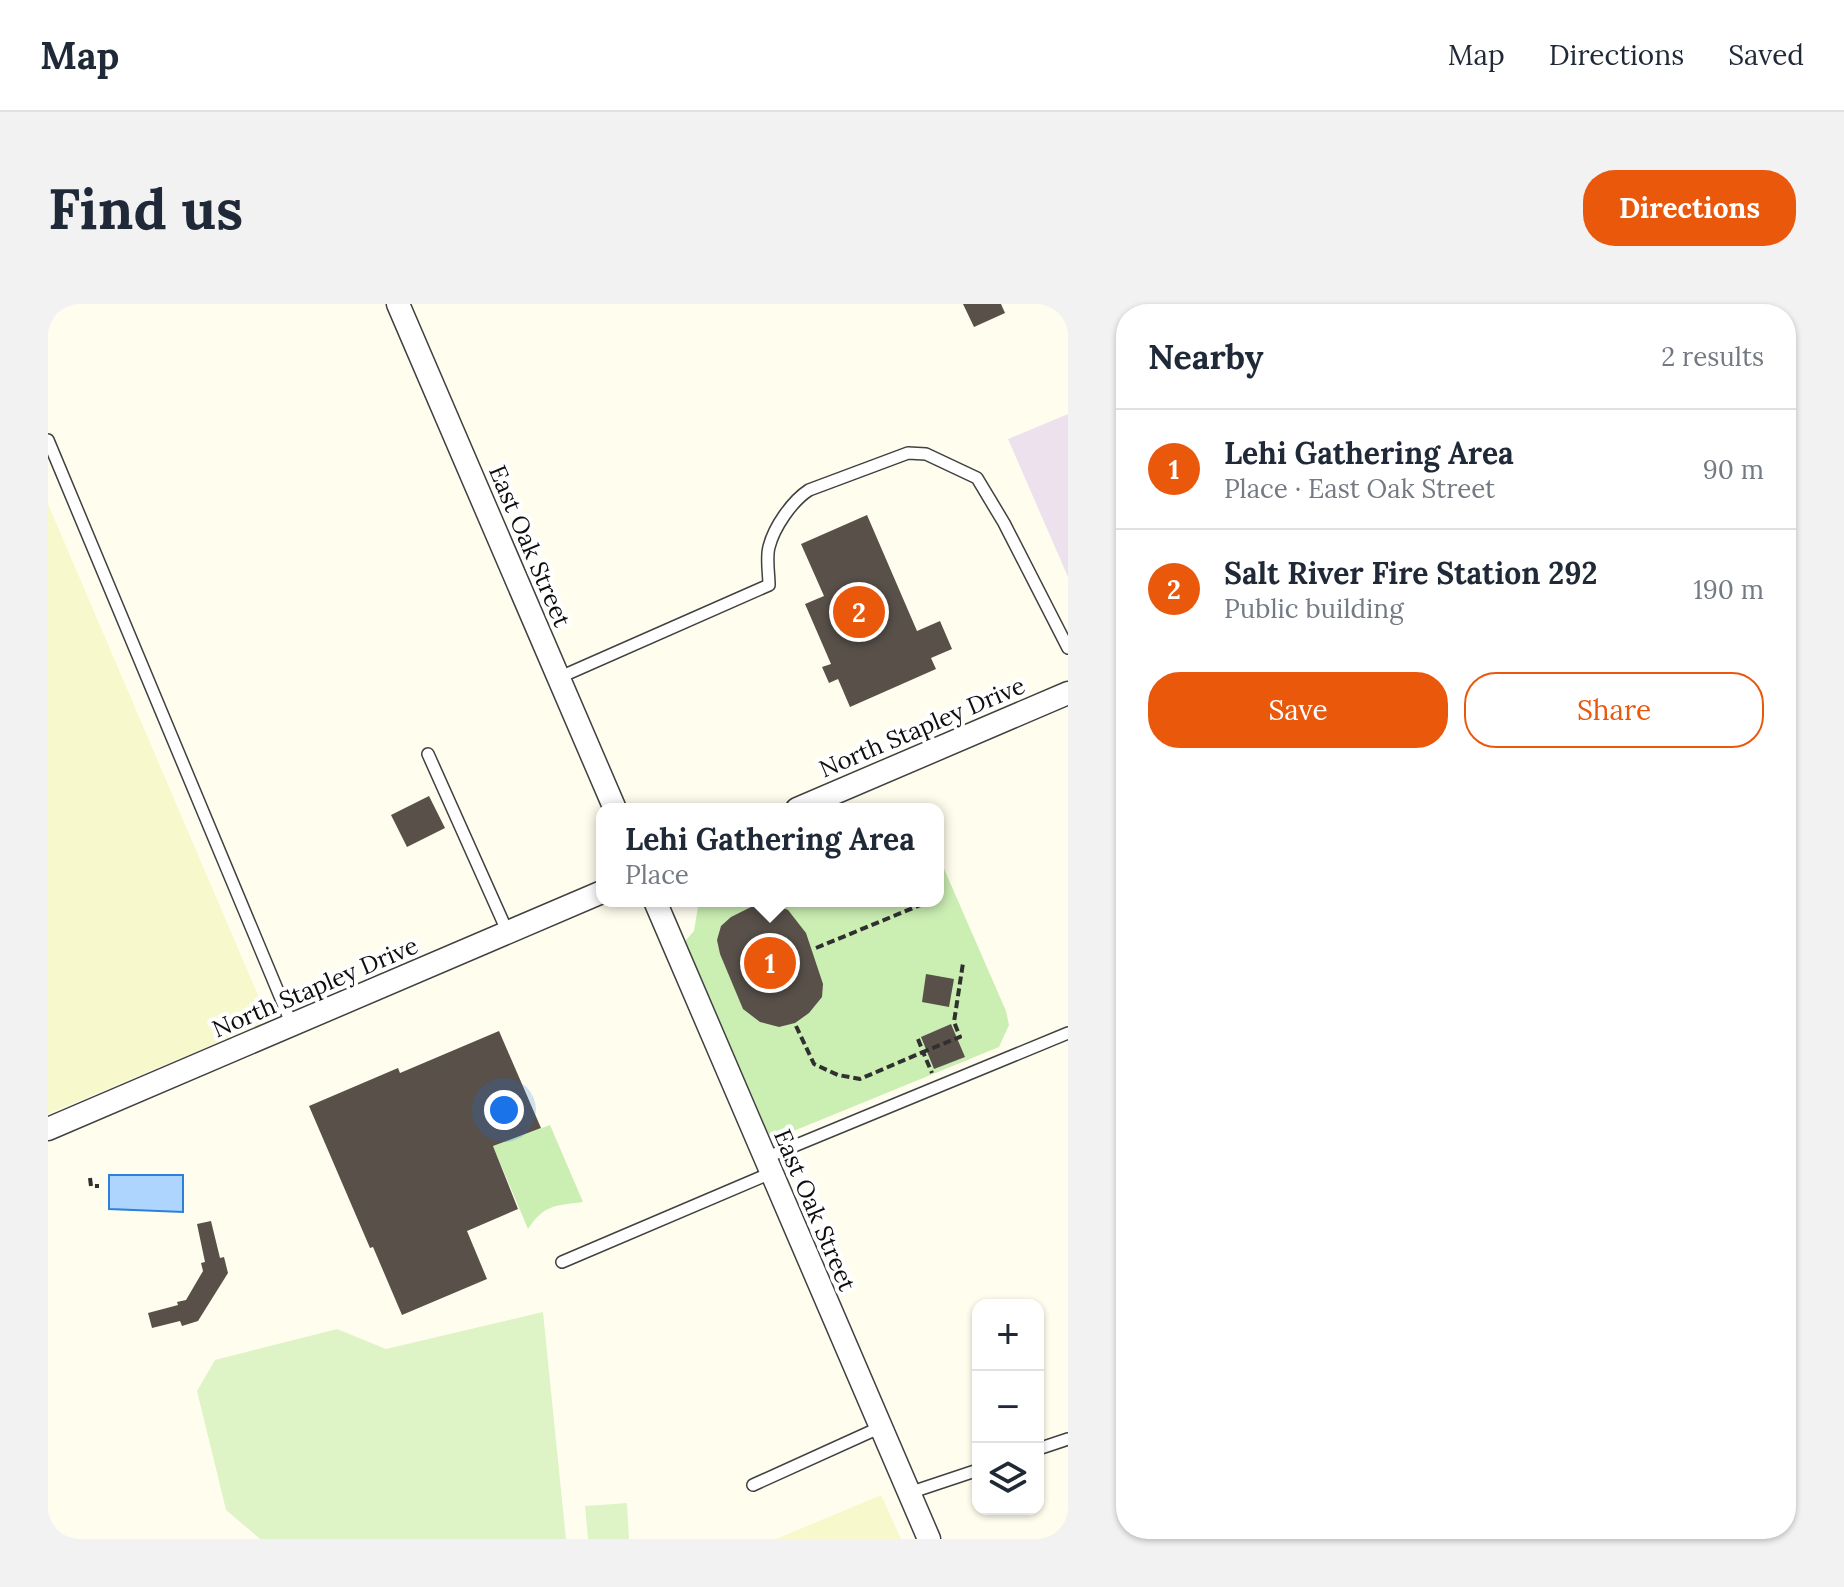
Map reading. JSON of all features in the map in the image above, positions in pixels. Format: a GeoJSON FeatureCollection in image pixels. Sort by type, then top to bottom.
{"type":"FeatureCollection","features":[{"type":"Feature","properties":{"kind":"street","name":"East Oak Street"},"geometry":{"type":"LineString","coordinates":[[398,304],[612,803]]}},
{"type":"Feature","properties":{"kind":"street","name":"North Stapley Drive"},"geometry":{"type":"LineString","coordinates":[[812,803],[1066,698]]}},
{"type":"Feature","properties":{"kind":"street","name":"North Stapley Drive"},"geometry":{"type":"LineString","coordinates":[[48,1129],[596,895]]}},
{"type":"Feature","properties":{"kind":"street","name":"East Oak Street"},"geometry":{"type":"LineString","coordinates":[[658,907],[929,1539]]}},
{"type":"Feature","properties":{"kind":"lane"},"geometry":{"type":"LineString","coordinates":[[48,440],[292,1025]]}},
{"type":"Feature","properties":{"kind":"lane"},"geometry":{"type":"LineString","coordinates":[[558,678],[769,585],[768,547],[785,514],[798,497],[809,490],[908,453],[926,454],[977,478],[1004,523],[1068,648]]}},
{"type":"Feature","properties":{"kind":"lane"},"geometry":{"type":"LineString","coordinates":[[428,754],[508,933]]}},
{"type":"Feature","properties":{"kind":"lane"},"geometry":{"type":"LineString","coordinates":[[562,1262],[937,1087],[1068,1033]]}},
{"type":"Feature","properties":{"kind":"lane"},"geometry":{"type":"LineString","coordinates":[[753,1485],[881,1427]]}},
{"type":"Feature","properties":{"kind":"lane"},"geometry":{"type":"LineString","coordinates":[[1044,1447],[1068,1439]]}},
{"type":"Feature","properties":{"kind":"lane"},"geometry":{"type":"LineString","coordinates":[[909,1493],[972,1472]]}},
{"type":"Feature","properties":{"kind":"path"},"geometry":{"type":"LineString","coordinates":[[816,948],[915,907]]}},
{"type":"Feature","properties":{"kind":"path"},"geometry":{"type":"LineString","coordinates":[[796,1026],[814,1064],[838,1075],[860,1079],[960,1037],[954,1022],[963,963]]}},
{"type":"Feature","properties":{"kind":"path"},"geometry":{"type":"LineString","coordinates":[[918,1039],[937,1087]]}},
{"type":"Feature","properties":{"kind":"path"},"geometry":{"type":"LineString","coordinates":[[90,1178],[91,1186],[99,1186]]}},
{"type":"Feature","properties":{"kind":"shaded area"},"geometry":{"type":"Polygon","coordinates":[[[1068,414],[1068,577],[1008,439],[1068,414]]]}},
{"type":"Feature","properties":{"kind":"green space"},"geometry":{"type":"Polygon","coordinates":[[[48,504],[269,1021],[48,1114],[48,504]]]}},
{"type":"Feature","properties":{"kind":"green space"},"geometry":{"type":"Polygon","coordinates":[[[944,869],[1006,1011],[1009,1025],[999,1047],[774,1139],[768,1133],[685,941],[694,931],[698,907],[944,907],[944,869]]]}},
{"type":"Feature","properties":{"kind":"green space"},"geometry":{"type":"Polygon","coordinates":[[[550,1125],[583,1202],[551,1208],[528,1229],[493,1146],[550,1125]]]}},
{"type":"Feature","properties":{"kind":"green space"},"geometry":{"type":"Polygon","coordinates":[[[543,1312],[566,1539],[260,1539],[226,1510],[197,1391],[215,1360],[337,1329],[386,1349],[543,1312]]]}},
{"type":"Feature","properties":{"kind":"green space"},"geometry":{"type":"Polygon","coordinates":[[[881,1495],[901,1539],[776,1539],[881,1495]]]}},
{"type":"Feature","properties":{"kind":"green space"},"geometry":{"type":"Polygon","coordinates":[[[627,1503],[629,1539],[588,1539],[585,1506],[627,1503]]]}},
{"type":"Feature","properties":{"kind":"water"},"geometry":{"type":"Polygon","coordinates":[[[109,1175],[183,1175],[183,1212],[109,1209],[109,1175]]]}},
{"type":"Feature","properties":{"kind":"building"},"geometry":{"type":"Polygon","coordinates":[[[963,304],[1001,304],[1005,313],[974,327],[963,304]]]}},
{"type":"Feature","properties":{"kind":"building"},"geometry":{"type":"Polygon","coordinates":[[[867,515],[917,631],[940,621],[952,649],[931,658],[936,669],[850,707],[838,679],[829,683],[822,667],[831,664],[805,604],[824,596],[801,544],[867,515]]]}},
{"type":"Feature","properties":{"kind":"building"},"geometry":{"type":"Polygon","coordinates":[[[429,796],[445,828],[407,847],[391,815],[429,796]]]}},
{"type":"Feature","properties":{"kind":"building"},"geometry":{"type":"Polygon","coordinates":[[[751,907],[781,907],[788,910],[806,933],[823,984],[822,997],[809,1013],[795,1023],[779,1027],[760,1022],[743,1009],[717,940],[721,926],[751,907]]]}},
{"type":"Feature","properties":{"kind":"building"},"geometry":{"type":"Polygon","coordinates":[[[926,974],[954,979],[949,1007],[922,1002],[926,974]]]}},
{"type":"Feature","properties":{"kind":"building"},"geometry":{"type":"Polygon","coordinates":[[[951,1024],[965,1057],[934,1069],[921,1037],[951,1024]]]}},
{"type":"Feature","properties":{"kind":"building"},"geometry":{"type":"Polygon","coordinates":[[[499,1031],[541,1128],[493,1146],[518,1209],[467,1231],[487,1279],[402,1315],[309,1106],[398,1068],[400,1073],[499,1031]]]}},
{"type":"Feature","properties":{"kind":"building"},"geometry":{"type":"Polygon","coordinates":[[[211,1221],[220,1258],[224,1257],[228,1273],[198,1321],[182,1326],[180,1321],[152,1328],[148,1313],[186,1300],[203,1271],[201,1263],[205,1262],[197,1224],[211,1221]]]}},
{"type":"Feature","properties":{"kind":"place","name":"Salt River Fire Station 292"},"geometry":{"type":"Point","coordinates":[859,612]}},
{"type":"Feature","properties":{"kind":"place","name":"Lehi Gathering Area"},"geometry":{"type":"Point","coordinates":[770,963]}}]}
